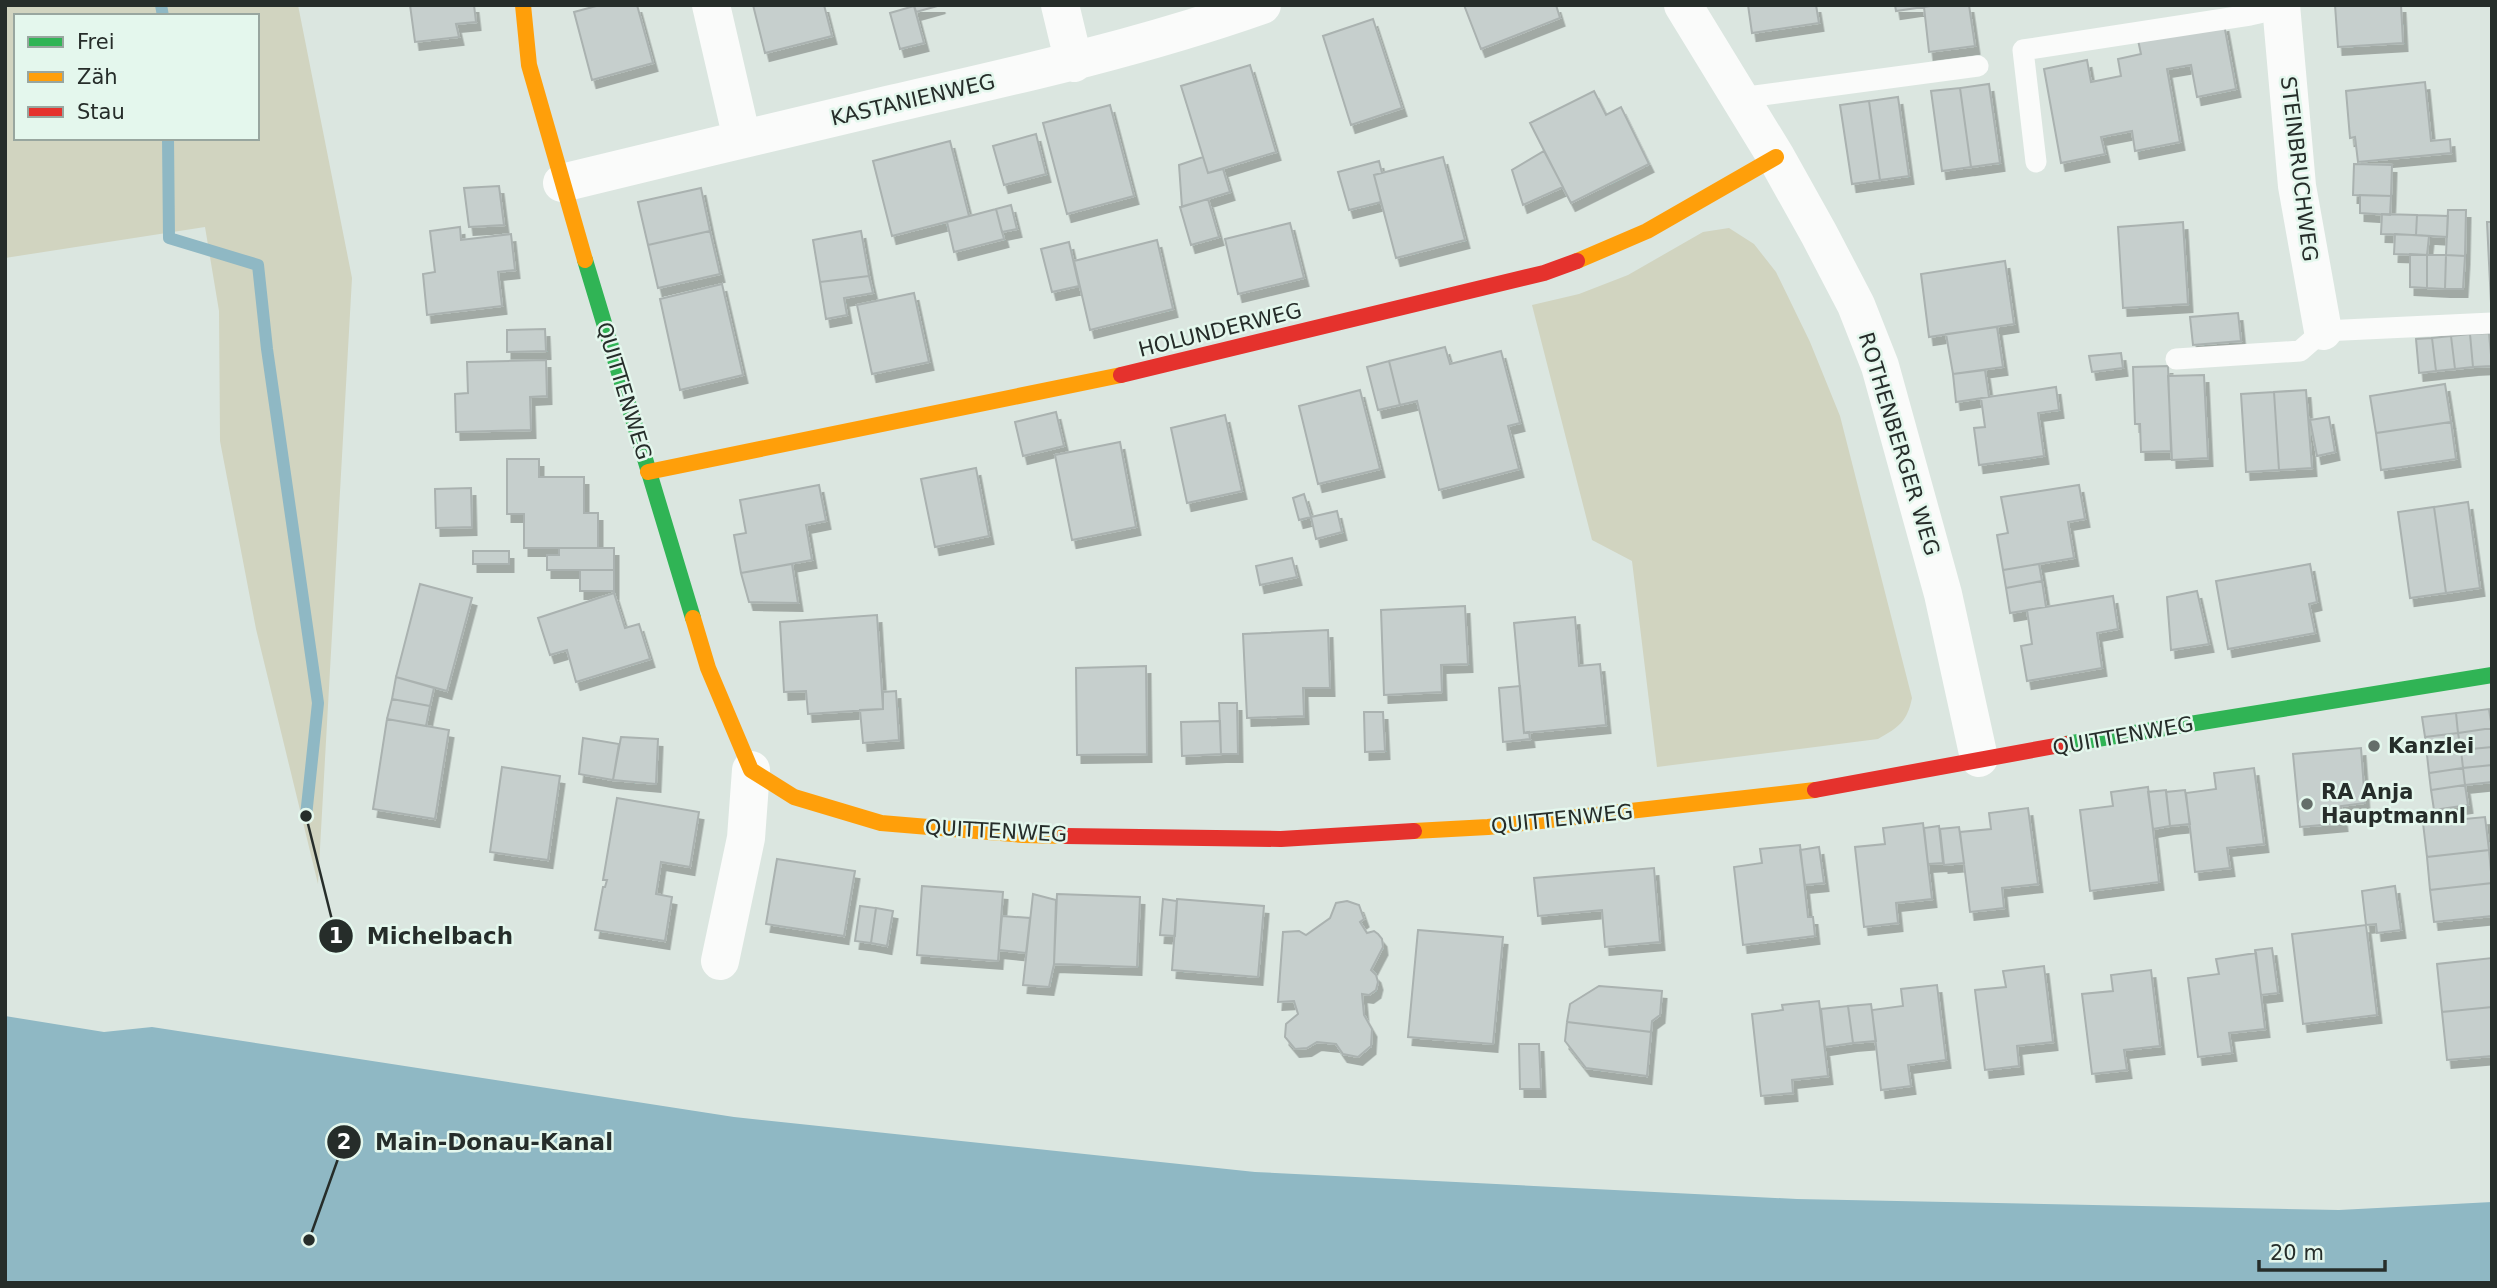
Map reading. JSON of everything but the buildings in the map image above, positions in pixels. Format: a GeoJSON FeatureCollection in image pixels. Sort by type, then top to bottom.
{"type":"FeatureCollection","features":[{"type":"Feature","properties":{"kind":"street","name":"QUITTENWEG"},"geometry":{"type":"LineString","coordinates":[[523,5],[529,65],[648,472],[708,668],[751,770],[746,838],[720,961]]}},
{"type":"Feature","properties":{"kind":"street"},"geometry":{"type":"LineString","coordinates":[[711,5],[742,139]]}},
{"type":"Feature","properties":{"kind":"street"},"geometry":{"type":"LineString","coordinates":[[1060,5],[1074,63]]}},
{"type":"Feature","properties":{"kind":"street","name":"KASTANIENWEG"},"geometry":{"type":"LineString","coordinates":[[562,183],[1074,63],[1206,25],[1262,5]]}},
{"type":"Feature","properties":{"kind":"street","name":"ROTHENBERGER WEG"},"geometry":{"type":"LineString","coordinates":[[1683,5],[1776,157],[1856,305],[1880,366],[1943,594],[1979,758]]}},
{"type":"Feature","properties":{"kind":"street","name":"STEINBRUCHWEG"},"geometry":{"type":"LineString","coordinates":[[2281,7],[2297,186],[2323,331]]}},
{"type":"Feature","properties":{"kind":"street","name":"HOLUNDERWEG"},"geometry":{"type":"LineString","coordinates":[[648,472],[1102,380],[1544,273],[1607,250],[1647,231],[1776,157]]}},
{"type":"Feature","properties":{"kind":"street","name":"QUITTENWEG"},"geometry":{"type":"LineString","coordinates":[[751,770],[794,797],[881,824],[1023,835],[1281,839],[1489,827],[1820,789],[1979,758],[2492,675]]}},
{"type":"Feature","properties":{"kind":"lane"},"geometry":{"type":"LineString","coordinates":[[2036,162],[2023,50],[2250,15],[2281,7]]}},
{"type":"Feature","properties":{"kind":"lane"},"geometry":{"type":"LineString","coordinates":[[1740,98],[1978,66]]}},
{"type":"Feature","properties":{"kind":"lane"},"geometry":{"type":"LineString","coordinates":[[2176,359],[2300,351],[2323,331],[2492,323]]}},
{"type":"Feature","properties":{"kind":"green space"},"geometry":{"type":"Polygon","coordinates":[[[5,5],[298,5],[352,278],[318,884],[256,629],[220,441],[219,311],[205,227],[5,258],[5,5]]]}},
{"type":"Feature","properties":{"kind":"green space"},"geometry":{"type":"Polygon","coordinates":[[[1729,228],[1754,244],[1776,272],[1810,342],[1840,416],[1912,698],[1908,713],[1901,723],[1878,739],[1657,767],[1632,561],[1592,540],[1532,305],[1579,294],[1628,275],[1703,232],[1729,228]]]}},
{"type":"Feature","properties":{"kind":"water"},"geometry":{"type":"Polygon","coordinates":[[[5,1016],[104,1032],[152,1027],[734,1117],[1255,1172],[1797,1199],[2339,1210],[2492,1202],[2492,1283],[5,1283],[5,1016]]]}},
{"type":"Feature","properties":{"kind":"waterway"},"geometry":{"type":"LineString","coordinates":[[161,5],[163,14]]}},
{"type":"Feature","properties":{"kind":"waterway"},"geometry":{"type":"LineString","coordinates":[[168,140],[169,238],[258,265],[267,349],[318,703],[306,816]]}},
{"type":"Feature","properties":{"kind":"traffic: fast"},"geometry":{"type":"LineString","coordinates":[[585,260],[693,618]]}},
{"type":"Feature","properties":{"kind":"traffic: fast"},"geometry":{"type":"LineString","coordinates":[[2066,744],[2492,675]]}},
{"type":"Feature","properties":{"kind":"traffic: slow"},"geometry":{"type":"LineString","coordinates":[[523,5],[529,65],[585,260]]}},
{"type":"Feature","properties":{"kind":"traffic: slow"},"geometry":{"type":"LineString","coordinates":[[1577,261],[1647,231],[1776,157]]}},
{"type":"Feature","properties":{"kind":"traffic: slow"},"geometry":{"type":"LineString","coordinates":[[648,472],[1121,375]]}},
{"type":"Feature","properties":{"kind":"traffic: slow"},"geometry":{"type":"LineString","coordinates":[[693,618],[708,668],[751,770],[794,797],[881,823],[1065,836]]}},
{"type":"Feature","properties":{"kind":"traffic: slow"},"geometry":{"type":"LineString","coordinates":[[1414,831],[1488,827],[1815,790]]}},
{"type":"Feature","properties":{"kind":"traffic: jam"},"geometry":{"type":"LineString","coordinates":[[1121,375],[1544,273],[1577,261]]}},
{"type":"Feature","properties":{"kind":"traffic: jam"},"geometry":{"type":"LineString","coordinates":[[1815,790],[2066,744]]}},
{"type":"Feature","properties":{"kind":"traffic: jam"},"geometry":{"type":"LineString","coordinates":[[1065,836],[1281,839],[1414,831]]}},
{"type":"Feature","properties":{"kind":"place","name":"Kanzlei"},"geometry":{"type":"Point","coordinates":[2374,746]}},
{"type":"Feature","properties":{"kind":"place","name":"RA Anja Hauptmannl"},"geometry":{"type":"Point","coordinates":[2307,804]}},
{"type":"Feature","properties":{"kind":"place","name":"Michelbach"},"geometry":{"type":"Point","coordinates":[306,816]}},
{"type":"Feature","properties":{"kind":"place","name":"Main-Donau-Kanal"},"geometry":{"type":"Point","coordinates":[309,1240]}}]}
